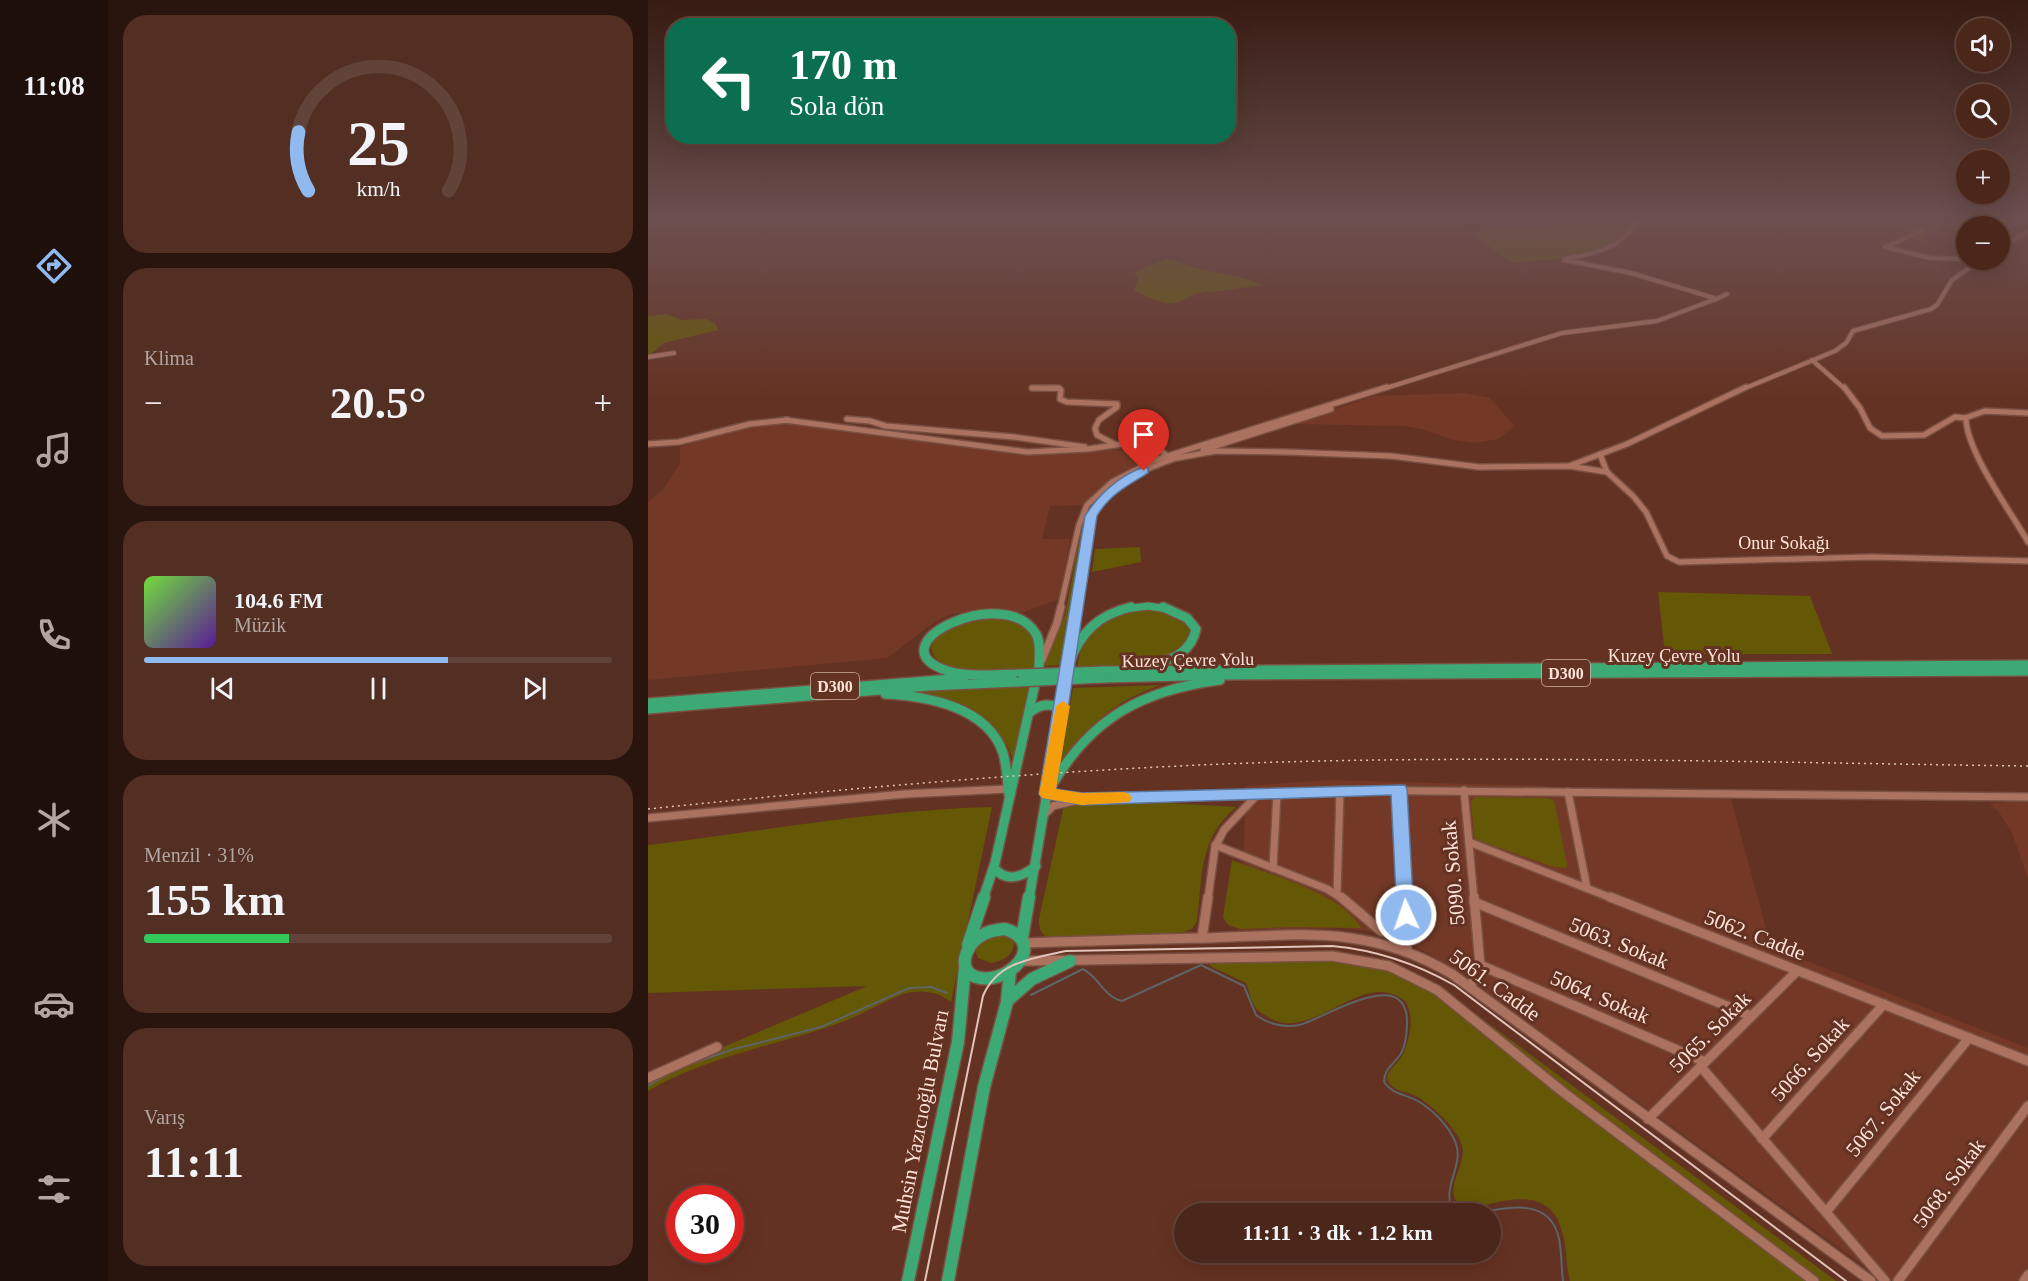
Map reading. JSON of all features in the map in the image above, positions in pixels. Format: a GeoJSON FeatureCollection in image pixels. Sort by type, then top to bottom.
{"type":"FeatureCollection","features":[{"type":"Feature","properties":{"kind":"highway"},"geometry":{"type":"LineString","coordinates":[[948,1281],[984,1086],[1015,966],[1025,949],[1023,941],[1069,663],[1084,632],[1095,621],[1123,609],[1155,607],[1174,611],[1189,618],[1196,629],[1193,643],[1169,660],[1104,674]]}},
{"type":"Feature","properties":{"kind":"highway"},"geometry":{"type":"LineString","coordinates":[[1015,966],[998,977],[982,978],[965,968],[963,959],[994,868],[1010,801],[1039,666],[1037,634],[1024,622],[1003,615],[977,616],[952,621],[932,634],[925,649],[931,663],[956,673],[1020,678]]}},
{"type":"Feature","properties":{"kind":"highway","name":"Kuzey Çevre Yolu"},"geometry":{"type":"LineString","coordinates":[[1104,674],[2028,665]]}},
{"type":"Feature","properties":{"kind":"highway","name":"Kuzey Çevre Yolu"},"geometry":{"type":"LineString","coordinates":[[1104,674],[2028,671]]}},
{"type":"Feature","properties":{"kind":"highway","name":"D300"},"geometry":{"type":"LineString","coordinates":[[648,703],[848,685],[1104,674]]}},
{"type":"Feature","properties":{"kind":"highway"},"geometry":{"type":"LineString","coordinates":[[1047,794],[1063,764],[1092,730],[1113,714],[1144,698],[1178,687],[1214,680],[1328,675]]}},
{"type":"Feature","properties":{"kind":"highway","name":"D300"},"geometry":{"type":"LineString","coordinates":[[648,709],[1020,678]]}},
{"type":"Feature","properties":{"kind":"highway"},"geometry":{"type":"LineString","coordinates":[[758,699],[888,694],[910,695],[944,704],[968,715],[993,736],[1003,753],[1010,801]]}},
{"type":"Feature","properties":{"kind":"highway"},"geometry":{"type":"LineString","coordinates":[[1029,714],[1035,708],[1048,704],[1058,706],[1062,712]]}},
{"type":"Feature","properties":{"kind":"highway"},"geometry":{"type":"LineString","coordinates":[[994,868],[1002,877],[1012,878],[1023,875],[1036,866]]}},
{"type":"Feature","properties":{"kind":"highway"},"geometry":{"type":"LineString","coordinates":[[968,945],[977,937],[993,930],[1010,930],[1023,941]]}},
{"type":"Feature","properties":{"kind":"highway"},"geometry":{"type":"LineString","coordinates":[[1007,1002],[1020,987],[1032,979],[1070,961]]}},
{"type":"Feature","properties":{"kind":"highway","name":"Muhsin Yazıcıoğlu Bulvarı"},"geometry":{"type":"LineString","coordinates":[[908,1281],[956,1051],[965,968]]}},
{"type":"Feature","properties":{"kind":"street"},"geometry":{"type":"LineString","coordinates":[[1660,282],[1716,299]]}},
{"type":"Feature","properties":{"kind":"street"},"geometry":{"type":"LineString","coordinates":[[1569,466],[1627,444],[1728,395],[1839,348],[1846,343],[1852,331],[1914,315],[1934,307],[1951,282]]}},
{"type":"Feature","properties":{"kind":"street"},"geometry":{"type":"LineString","coordinates":[[1039,666],[1057,623],[1079,525],[1087,505],[1098,492],[1121,476],[1172,456],[1554,338],[1582,332],[1662,322],[1727,294]]}},
{"type":"Feature","properties":{"kind":"street"},"geometry":{"type":"LineString","coordinates":[[648,357],[674,353]]}},
{"type":"Feature","properties":{"kind":"street"},"geometry":{"type":"LineString","coordinates":[[1812,360],[1846,390],[1870,428],[1882,436],[1924,435],[1955,417],[1965,417],[1985,411],[2028,413]]}},
{"type":"Feature","properties":{"kind":"street"},"geometry":{"type":"LineString","coordinates":[[1032,388],[1059,388],[1061,390],[1060,399],[1067,402],[1117,404],[1117,407],[1097,422],[1095,428],[1097,435],[1114,444]]}},
{"type":"Feature","properties":{"kind":"street"},"geometry":{"type":"LineString","coordinates":[[1965,417],[1966,428],[1977,455],[2028,542]]}},
{"type":"Feature","properties":{"kind":"street"},"geometry":{"type":"LineString","coordinates":[[847,419],[870,421],[886,426],[1027,438],[1086,447]]}},
{"type":"Feature","properties":{"kind":"street"},"geometry":{"type":"LineString","coordinates":[[785,420],[834,424],[1033,452],[1088,450],[1150,440],[1172,456]]}},
{"type":"Feature","properties":{"kind":"street"},"geometry":{"type":"LineString","coordinates":[[648,444],[679,442],[750,424],[785,420],[835,422],[1032,450],[1086,447],[1153,438],[1172,456]]}},
{"type":"Feature","properties":{"kind":"street"},"geometry":{"type":"LineString","coordinates":[[1069,663],[1090,519],[1094,509],[1106,495],[1125,481],[1172,456],[1216,451],[1286,452],[1383,456],[1479,467],[1569,466],[1607,472]]}},
{"type":"Feature","properties":{"kind":"street","name":"Onur Sokağı"},"geometry":{"type":"LineString","coordinates":[[1600,454],[1607,472],[1639,502],[1652,523],[1667,556],[1679,562],[1728,558],[1774,560],[1892,557],[2028,561]]}},
{"type":"Feature","properties":{"kind":"street"},"geometry":{"type":"LineString","coordinates":[[648,818],[882,795],[1008,789]]}},
{"type":"Feature","properties":{"kind":"street"},"geometry":{"type":"LineString","coordinates":[[1047,794],[1082,799],[1399,789],[2028,797]]}},
{"type":"Feature","properties":{"kind":"street"},"geometry":{"type":"LineString","coordinates":[[1399,789],[1407,950]]}},
{"type":"Feature","properties":{"kind":"street"},"geometry":{"type":"LineString","coordinates":[[1337,894],[1340,790]]}},
{"type":"Feature","properties":{"kind":"street","name":"5090. Sokak"},"geometry":{"type":"LineString","coordinates":[[1464,790],[1480,965],[1470,987]]}},
{"type":"Feature","properties":{"kind":"street"},"geometry":{"type":"LineString","coordinates":[[1568,792],[1587,888]]}},
{"type":"Feature","properties":{"kind":"street"},"geometry":{"type":"LineString","coordinates":[[1274,868],[1277,794]]}},
{"type":"Feature","properties":{"kind":"street"},"geometry":{"type":"LineString","coordinates":[[1202,938],[1215,845],[1224,830],[1257,795]]}},
{"type":"Feature","properties":{"kind":"street"},"geometry":{"type":"LineString","coordinates":[[1044,815],[1053,806],[1082,799]]}},
{"type":"Feature","properties":{"kind":"street","name":"5062. Cadde"},"geometry":{"type":"LineString","coordinates":[[1469,842],[2028,1061]]}},
{"type":"Feature","properties":{"kind":"street"},"geometry":{"type":"LineString","coordinates":[[1215,845],[1337,894],[1381,931],[1407,936]]}},
{"type":"Feature","properties":{"kind":"street","name":"5063. Sokak"},"geometry":{"type":"LineString","coordinates":[[1474,902],[1751,1016]]}},
{"type":"Feature","properties":{"kind":"street","name":"5061. Cadde"},"geometry":{"type":"LineString","coordinates":[[1023,941],[1337,934],[1372,939],[1407,950],[1442,968],[1470,987],[1871,1281]]}},
{"type":"Feature","properties":{"kind":"street","name":"5061. Cadde"},"geometry":{"type":"LineString","coordinates":[[1015,966],[1070,961],[1332,956],[1367,961],[1400,970],[1437,990],[1563,1092],[1814,1281]]}},
{"type":"Feature","properties":{"kind":"street","name":"5064. Sokak"},"geometry":{"type":"LineString","coordinates":[[1480,965],[1703,1065]]}},
{"type":"Feature","properties":{"kind":"street","name":"5065. Sokak"},"geometry":{"type":"LineString","coordinates":[[1648,1119],[1797,970]]}},
{"type":"Feature","properties":{"kind":"street","name":"5066. Sokak"},"geometry":{"type":"LineString","coordinates":[[1762,1139],[1884,1005]]}},
{"type":"Feature","properties":{"kind":"street","name":"5067. Sokak"},"geometry":{"type":"LineString","coordinates":[[1826,1212],[1969,1038]]}},
{"type":"Feature","properties":{"kind":"street"},"geometry":{"type":"LineString","coordinates":[[648,1078],[717,1047]]}},
{"type":"Feature","properties":{"kind":"street"},"geometry":{"type":"LineString","coordinates":[[1703,1065],[1762,1139],[1885,1281]]}},
{"type":"Feature","properties":{"kind":"street","name":"5068. Sokak"},"geometry":{"type":"LineString","coordinates":[[1898,1281],[2028,1106]]}},
{"type":"Feature","properties":{"kind":"street"},"geometry":{"type":"LineString","coordinates":[[2024,1281],[2028,1275]]}},
{"type":"Feature","properties":{"kind":"shaded area"},"geometry":{"type":"Polygon","coordinates":[[[1137,282],[1254,282],[1262,285],[1213,292],[1204,291],[1172,304],[1155,300],[1134,290],[1137,282]]]}},
{"type":"Feature","properties":{"kind":"shaded area"},"geometry":{"type":"Polygon","coordinates":[[[667,314],[681,320],[706,319],[715,323],[718,330],[664,343],[648,356],[648,316],[667,314]]]}},
{"type":"Feature","properties":{"kind":"shaded area"},"geometry":{"type":"Polygon","coordinates":[[[1466,393],[1490,398],[1514,426],[1498,439],[1474,443],[1453,440],[1406,426],[1292,424],[1374,396],[1466,393]]]}},
{"type":"Feature","properties":{"kind":"shaded area"},"geometry":{"type":"Polygon","coordinates":[[[765,423],[803,424],[1030,454],[1106,450],[1160,452],[1162,455],[1112,478],[1084,505],[1050,506],[1042,539],[1070,539],[1059,599],[1024,612],[987,608],[952,614],[936,621],[887,658],[648,680],[648,502],[662,491],[680,463],[680,447],[765,423]]]}},
{"type":"Feature","properties":{"kind":"shaded area"},"geometry":{"type":"Polygon","coordinates":[[[1082,526],[1086,526],[1064,665],[1043,666],[1065,615],[1082,526]]]}},
{"type":"Feature","properties":{"kind":"shaded area"},"geometry":{"type":"Polygon","coordinates":[[[1140,547],[1141,562],[1092,572],[1095,549],[1140,547]]]}},
{"type":"Feature","properties":{"kind":"shaded area"},"geometry":{"type":"Polygon","coordinates":[[[1658,592],[1810,596],[1832,654],[1665,654],[1658,592]]]}},
{"type":"Feature","properties":{"kind":"shaded area"},"geometry":{"type":"Polygon","coordinates":[[[1142,608],[1175,613],[1193,628],[1185,649],[1151,663],[1077,668],[1084,642],[1097,626],[1116,616],[1142,608]]]}},
{"type":"Feature","properties":{"kind":"shaded area"},"geometry":{"type":"Polygon","coordinates":[[[990,617],[1005,619],[1021,625],[1031,634],[1036,641],[1033,670],[991,673],[959,671],[942,664],[936,658],[933,653],[933,641],[942,630],[959,622],[990,617]]]}},
{"type":"Feature","properties":{"kind":"shaded area"},"geometry":{"type":"Polygon","coordinates":[[[1162,685],[1116,706],[1082,737],[1060,764],[1073,688],[1162,685]]]}},
{"type":"Feature","properties":{"kind":"shaded area"},"geometry":{"type":"Polygon","coordinates":[[[1032,687],[1014,763],[1008,747],[988,724],[961,710],[916,694],[917,691],[1032,687]]]}},
{"type":"Feature","properties":{"kind":"shaded area"},"geometry":{"type":"Polygon","coordinates":[[[1330,780],[1544,786],[1558,789],[1572,798],[1731,799],[1771,947],[2028,1048],[2028,1281],[1885,1281],[1455,969],[1408,942],[1370,931],[1343,928],[1241,930],[1246,786],[1330,780]]]}},
{"type":"Feature","properties":{"kind":"shaded area"},"geometry":{"type":"Polygon","coordinates":[[[1475,797],[1554,800],[1566,868],[1554,867],[1477,840],[1474,836],[1471,801],[1475,797]]]}},
{"type":"Feature","properties":{"kind":"shaded area"},"geometry":{"type":"Polygon","coordinates":[[[2028,799],[2028,878],[2012,833],[1999,812],[1990,804],[2028,799]]]}},
{"type":"Feature","properties":{"kind":"shaded area"},"geometry":{"type":"Polygon","coordinates":[[[1168,803],[1236,807],[1224,819],[1209,845],[1204,859],[1197,921],[1192,929],[1181,933],[1051,940],[1045,936],[1040,929],[1039,919],[1064,805],[1168,803]]]}},
{"type":"Feature","properties":{"kind":"shaded area"},"geometry":{"type":"Polygon","coordinates":[[[992,807],[951,1002],[938,994],[928,992],[917,991],[904,994],[820,1030],[696,1068],[648,1091],[648,1079],[867,986],[648,993],[648,845],[905,812],[992,807]]]}},
{"type":"Feature","properties":{"kind":"shaded area"},"geometry":{"type":"Polygon","coordinates":[[[1232,860],[1322,895],[1352,916],[1361,928],[1240,929],[1228,925],[1223,917],[1232,860]]]}},
{"type":"Feature","properties":{"kind":"shaded area"},"geometry":{"type":"Polygon","coordinates":[[[1002,931],[1014,940],[1011,953],[1000,961],[991,963],[978,958],[975,950],[978,941],[1002,931]]]}},
{"type":"Feature","properties":{"kind":"shaded area"},"geometry":{"type":"Polygon","coordinates":[[[1335,953],[1384,961],[1430,980],[1836,1281],[1570,1281],[1563,1235],[1557,1218],[1548,1207],[1537,1201],[1524,1199],[1496,1203],[1458,1203],[1454,1195],[1454,1187],[1462,1159],[1463,1149],[1460,1140],[1447,1122],[1430,1106],[1418,1097],[1396,1089],[1387,1079],[1391,1069],[1402,1056],[1409,1036],[1411,1021],[1405,1001],[1389,993],[1372,993],[1355,998],[1320,1015],[1302,1021],[1285,1023],[1268,1017],[1256,1009],[1246,983],[1212,967],[1204,960],[1335,953]]]}},
{"type":"Feature","properties":{"kind":"waterway"},"geometry":{"type":"LineString","coordinates":[[1031,995],[1083,969],[1106,991],[1122,1001],[1201,965],[1244,986],[1256,1015],[1282,1026],[1299,1025],[1361,1000],[1378,996],[1393,996],[1403,1004],[1407,1020],[1406,1034],[1402,1051],[1387,1070],[1384,1082],[1394,1091],[1428,1108],[1444,1123],[1452,1135],[1458,1150],[1449,1194],[1450,1203]]}},
{"type":"Feature","properties":{"kind":"waterway"},"geometry":{"type":"LineString","coordinates":[[687,1065],[734,1049],[821,1027],[909,988],[931,987],[947,993]]}},
{"type":"Feature","properties":{"kind":"waterway"},"geometry":{"type":"LineString","coordinates":[[648,1086],[672,1072]]}},
{"type":"Feature","properties":{"kind":"waterway"},"geometry":{"type":"LineString","coordinates":[[1501,1209],[1527,1208],[1547,1217],[1554,1226],[1559,1239],[1563,1281]]}},
{"type":"Feature","properties":{"kind":"tram line"},"geometry":{"type":"LineString","coordinates":[[925,1281],[983,996],[997,976],[1017,963],[1066,951],[1332,946],[1380,954],[1425,970],[1454,985],[1846,1281]]}},
{"type":"Feature","properties":{"kind":"railway"},"geometry":{"type":"LineString","coordinates":[[648,809],[983,778],[1151,767],[1320,761],[1674,760],[2028,766]]}},
{"type":"Feature","properties":{"kind":"slow traffic"},"geometry":{"type":"LineString","coordinates":[[1063,706],[1047,794],[1082,799],[1124,798]]}},
{"type":"Feature","properties":{"kind":"route"},"geometry":{"type":"LineString","coordinates":[[1144,471],[1110,492],[1094,509],[1091,516],[1073,624],[1062,712],[1047,794],[1082,799],[1399,789],[1406,915]]}}]}
